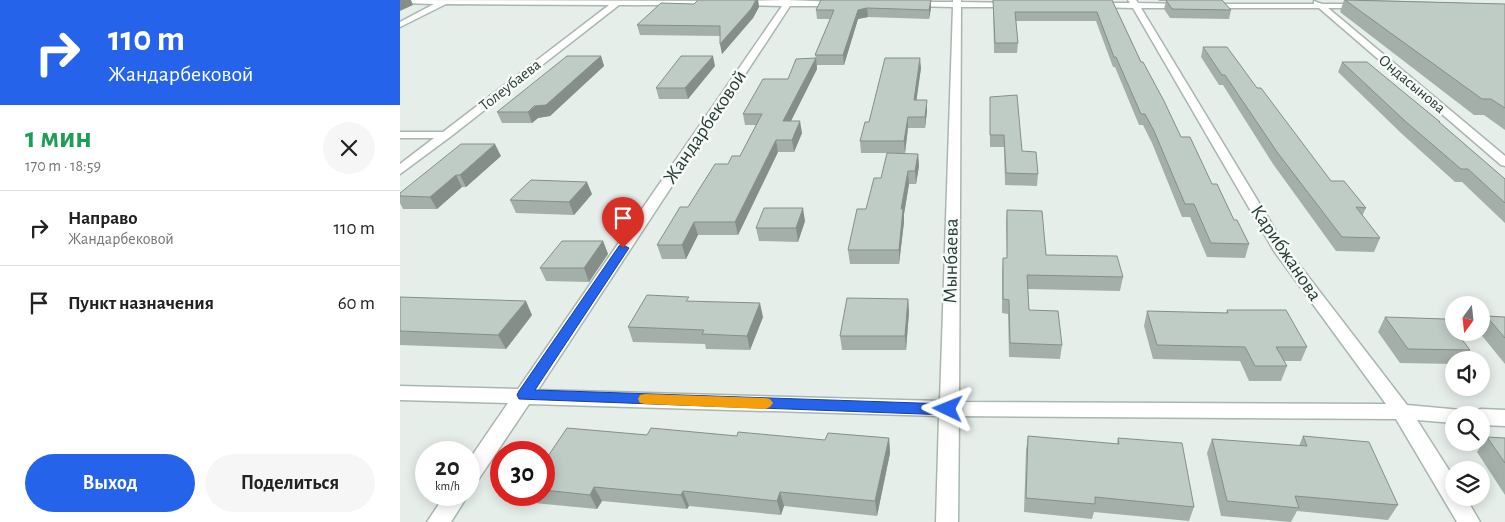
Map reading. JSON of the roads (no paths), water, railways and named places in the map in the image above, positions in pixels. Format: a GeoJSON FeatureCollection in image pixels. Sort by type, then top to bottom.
{"type":"FeatureCollection","features":[{"type":"Feature","properties":{"kind":"street"},"geometry":{"type":"LineString","coordinates":[[400,1],[721,3]]}},
{"type":"Feature","properties":{"kind":"street"},"geometry":{"type":"LineString","coordinates":[[400,25],[445,1]]}},
{"type":"Feature","properties":{"kind":"street","name":"Толеубаева"},"geometry":{"type":"LineString","coordinates":[[400,170],[619,1]]}},
{"type":"Feature","properties":{"kind":"street","name":"Жандарбековой"},"geometry":{"type":"LineString","coordinates":[[480,461],[789,2]]}},
{"type":"Feature","properties":{"kind":"street"},"geometry":{"type":"LineString","coordinates":[[897,4],[957,2],[1026,5]]}},
{"type":"Feature","properties":{"kind":"street","name":"Мынбаева"},"geometry":{"type":"LineString","coordinates":[[947,522],[957,2]]}},
{"type":"Feature","properties":{"kind":"street"},"geometry":{"type":"LineString","coordinates":[[731,3],[848,4]]}},
{"type":"Feature","properties":{"kind":"street"},"geometry":{"type":"LineString","coordinates":[[1086,5],[1134,3],[1316,3],[1367,6]]}},
{"type":"Feature","properties":{"kind":"street","name":"Карибжанова"},"geometry":{"type":"LineString","coordinates":[[1134,3],[1282,251],[1402,412],[1445,482]]}},
{"type":"Feature","properties":{"kind":"street","name":"Ондасынова"},"geometry":{"type":"LineString","coordinates":[[1316,3],[1505,162]]}},
{"type":"Feature","properties":{"kind":"street"},"geometry":{"type":"LineString","coordinates":[[400,135],[446,135]]}},
{"type":"Feature","properties":{"kind":"street"},"geometry":{"type":"LineString","coordinates":[[400,393],[524,395],[948,409],[1402,412],[1445,414]]}},
{"type":"Feature","properties":{"kind":"street"},"geometry":{"type":"LineString","coordinates":[[1490,417],[1505,418]]}},
{"type":"Feature","properties":{"kind":"street"},"geometry":{"type":"LineString","coordinates":[[438,522],[449,506]]}},
{"type":"Feature","properties":{"kind":"street","name":"Карибжанова"},"geometry":{"type":"LineString","coordinates":[[1459,506],[1469,522]]}}]}
